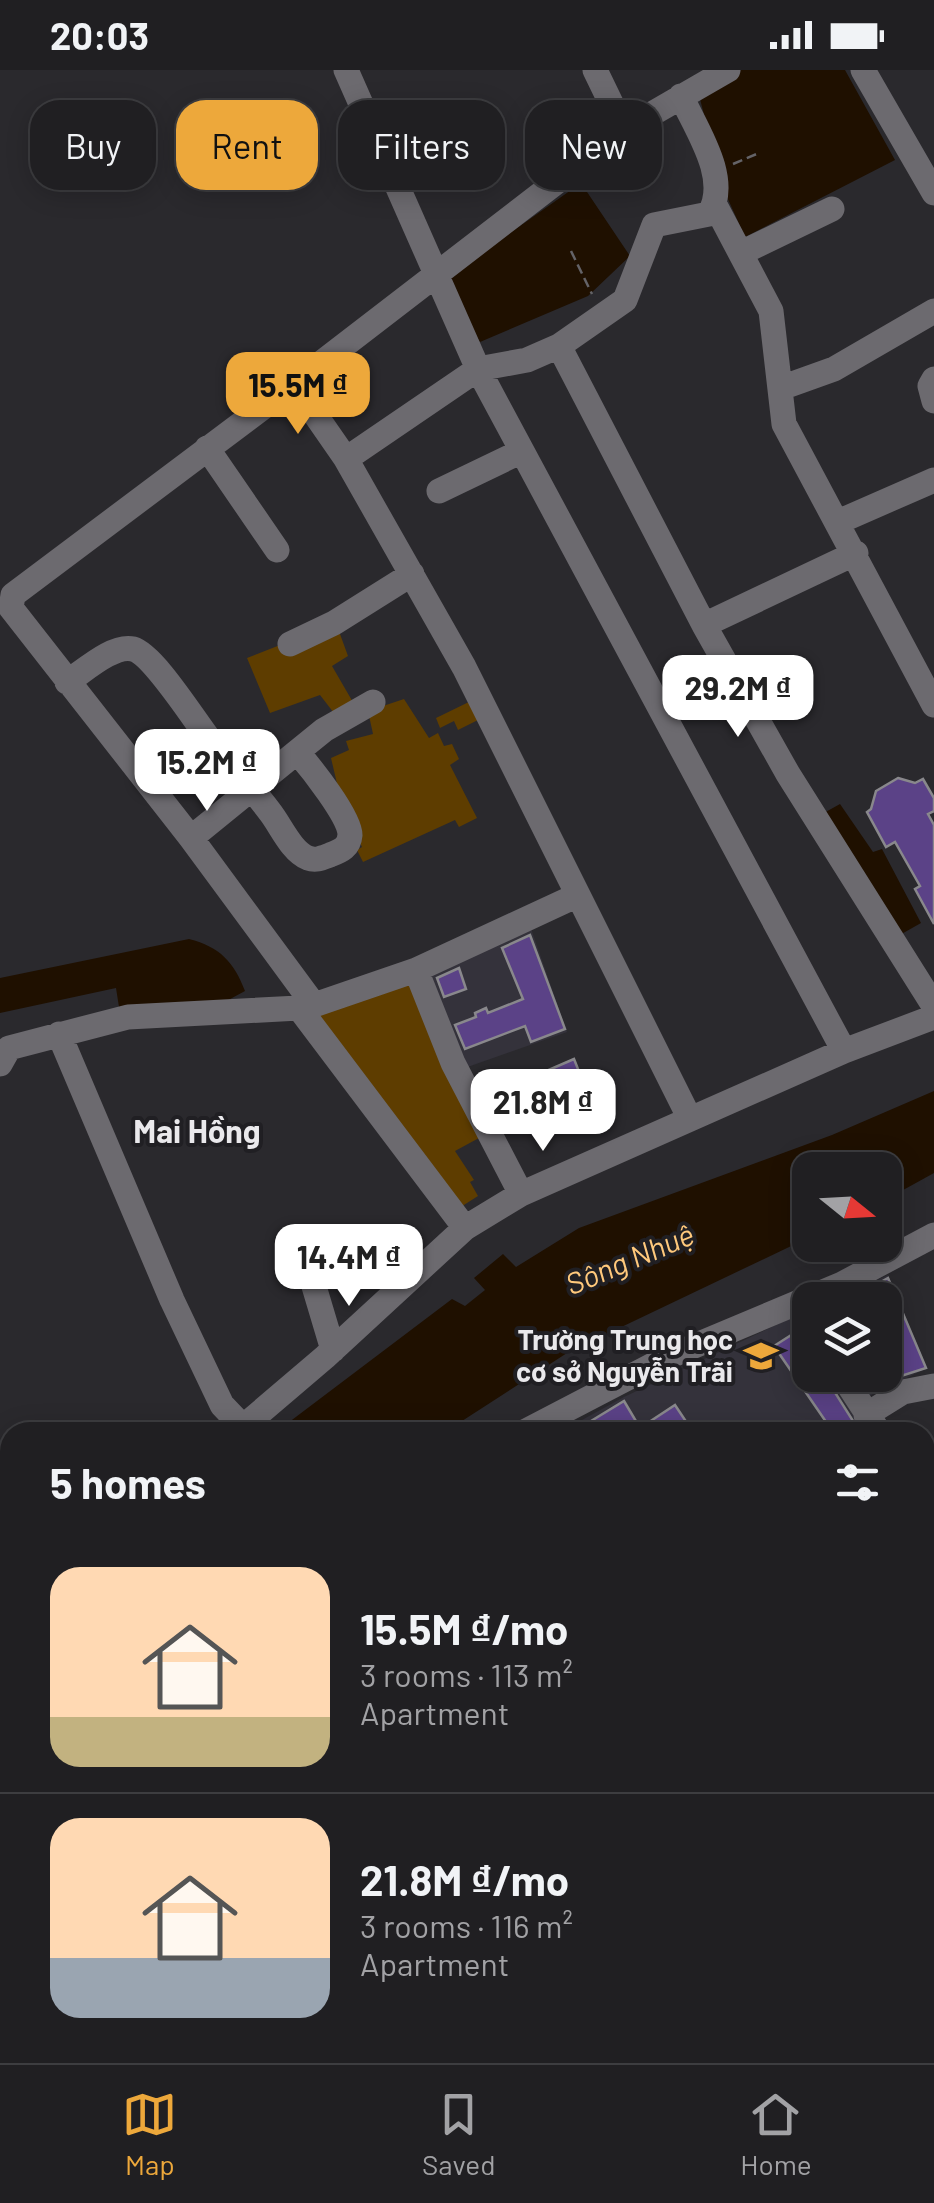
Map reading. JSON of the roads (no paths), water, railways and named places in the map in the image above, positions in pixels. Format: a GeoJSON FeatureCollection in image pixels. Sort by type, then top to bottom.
{"type":"FeatureCollection","features":[{"type":"Feature","properties":{"kind":"street"},"geometry":{"type":"LineString","coordinates":[[346,70],[478,369],[844,1051]]}},
{"type":"Feature","properties":{"kind":"street"},"geometry":{"type":"LineString","coordinates":[[595,70],[610,100]]}},
{"type":"Feature","properties":{"kind":"street"},"geometry":{"type":"LineString","coordinates":[[662,107],[728,70]]}},
{"type":"Feature","properties":{"kind":"street"},"geometry":{"type":"LineString","coordinates":[[864,70],[930,176]]}},
{"type":"Feature","properties":{"kind":"street"},"geometry":{"type":"LineString","coordinates":[[681,96],[714,172],[715,205],[771,311],[784,424],[934,705]]}},
{"type":"Feature","properties":{"kind":"street"},"geometry":{"type":"LineString","coordinates":[[464,1228],[191,838],[5,603],[545,190]]}},
{"type":"Feature","properties":{"kind":"street"},"geometry":{"type":"LineString","coordinates":[[346,458],[478,369],[526,360],[559,346],[603,316],[626,300],[654,225],[709,214],[715,205]]}},
{"type":"Feature","properties":{"kind":"street"},"geometry":{"type":"LineString","coordinates":[[740,253],[832,209]]}},
{"type":"Feature","properties":{"kind":"street"},"geometry":{"type":"LineString","coordinates":[[781,388],[834,369],[934,311]]}},
{"type":"Feature","properties":{"kind":"street"},"geometry":{"type":"LineString","coordinates":[[559,346],[704,625],[788,774],[934,1006]]}},
{"type":"Feature","properties":{"kind":"street"},"geometry":{"type":"LineString","coordinates":[[934,378],[930,386],[934,401]]}},
{"type":"Feature","properties":{"kind":"street"},"geometry":{"type":"LineString","coordinates":[[294,384],[346,458],[464,667],[690,1119]]}},
{"type":"Feature","properties":{"kind":"street"},"geometry":{"type":"LineString","coordinates":[[207,448],[276,550]]}},
{"type":"Feature","properties":{"kind":"street"},"geometry":{"type":"LineString","coordinates":[[439,491],[522,451]]}},
{"type":"Feature","properties":{"kind":"street"},"geometry":{"type":"LineString","coordinates":[[838,522],[934,480]]}},
{"type":"Feature","properties":{"kind":"street"},"geometry":{"type":"LineString","coordinates":[[704,625],[856,553]]}},
{"type":"Feature","properties":{"kind":"street"},"geometry":{"type":"LineString","coordinates":[[290,644],[412,574]]}},
{"type":"Feature","properties":{"kind":"street"},"geometry":{"type":"LineString","coordinates":[[67,682],[119,649],[132,648],[142,653],[305,857],[316,860],[344,849],[350,831],[321,780],[298,752]]}},
{"type":"Feature","properties":{"kind":"street"},"geometry":{"type":"LineString","coordinates":[[191,838],[324,730],[373,702]]}},
{"type":"Feature","properties":{"kind":"street"},"geometry":{"type":"LineString","coordinates":[[0,1064],[9,1048],[128,1017],[306,1007],[416,970],[578,894]]}},
{"type":"Feature","properties":{"kind":"street"},"geometry":{"type":"LineString","coordinates":[[416,970],[453,1063],[521,1194]]}},
{"type":"Feature","properties":{"kind":"street"},"geometry":{"type":"LineString","coordinates":[[249,1422],[464,1228],[521,1194],[844,1051],[934,1017]]}},
{"type":"Feature","properties":{"kind":"street"},"geometry":{"type":"LineString","coordinates":[[59,1034],[172,1300],[222,1405],[234,1422]]}},
{"type":"Feature","properties":{"kind":"street"},"geometry":{"type":"LineString","coordinates":[[857,1282],[934,1235]]}},
{"type":"Feature","properties":{"kind":"street"},"geometry":{"type":"LineString","coordinates":[[313,1284],[333,1350]]}},
{"type":"Feature","properties":{"kind":"street"},"geometry":{"type":"LineString","coordinates":[[542,1422],[668,1357],[792,1318]]}},
{"type":"Feature","properties":{"kind":"street"},"geometry":{"type":"LineString","coordinates":[[875,1422],[904,1392],[934,1386]]}},
{"type":"Feature","properties":{"kind":"street"},"geometry":{"type":"LineString","coordinates":[[853,1392],[872,1422]]}},
{"type":"Feature","properties":{"kind":"water"},"geometry":{"type":"Polygon","coordinates":[[[741,70],[845,70],[895,160],[745,237],[722,186],[698,91],[741,70]]]}},
{"type":"Feature","properties":{"kind":"water"},"geometry":{"type":"Polygon","coordinates":[[[571,190],[586,190],[630,256],[588,296],[480,342],[442,281],[571,190]]]}},
{"type":"Feature","properties":{"kind":"water"},"geometry":{"type":"Polygon","coordinates":[[[840,804],[873,852],[882,849],[921,923],[898,936],[822,814],[840,804]]]}},
{"type":"Feature","properties":{"kind":"water"},"geometry":{"type":"Polygon","coordinates":[[[189,939],[224,957],[245,991],[219,1005],[119,1007],[116,988],[0,1013],[0,978],[189,939]]]}},
{"type":"Feature","properties":{"kind":"water","name":"Sông Nhuệ"},"geometry":{"type":"Polygon","coordinates":[[[934,1091],[934,1173],[902,1191],[902,1152],[792,1152],[792,1246],[567,1353],[460,1422],[289,1422],[452,1299],[465,1306],[485,1290],[474,1278],[503,1254],[516,1267],[579,1228],[832,1135],[934,1091]]]}},
{"type":"Feature","properties":{"kind":"place","name":"Trường Trung học cơ sở Nguyễn Trãi"},"geometry":{"type":"Point","coordinates":[761,1356]}},
{"type":"Feature","properties":{"kind":"district","name":"Mai Hồng"},"geometry":{"type":"Point","coordinates":[197,1132]}}]}
